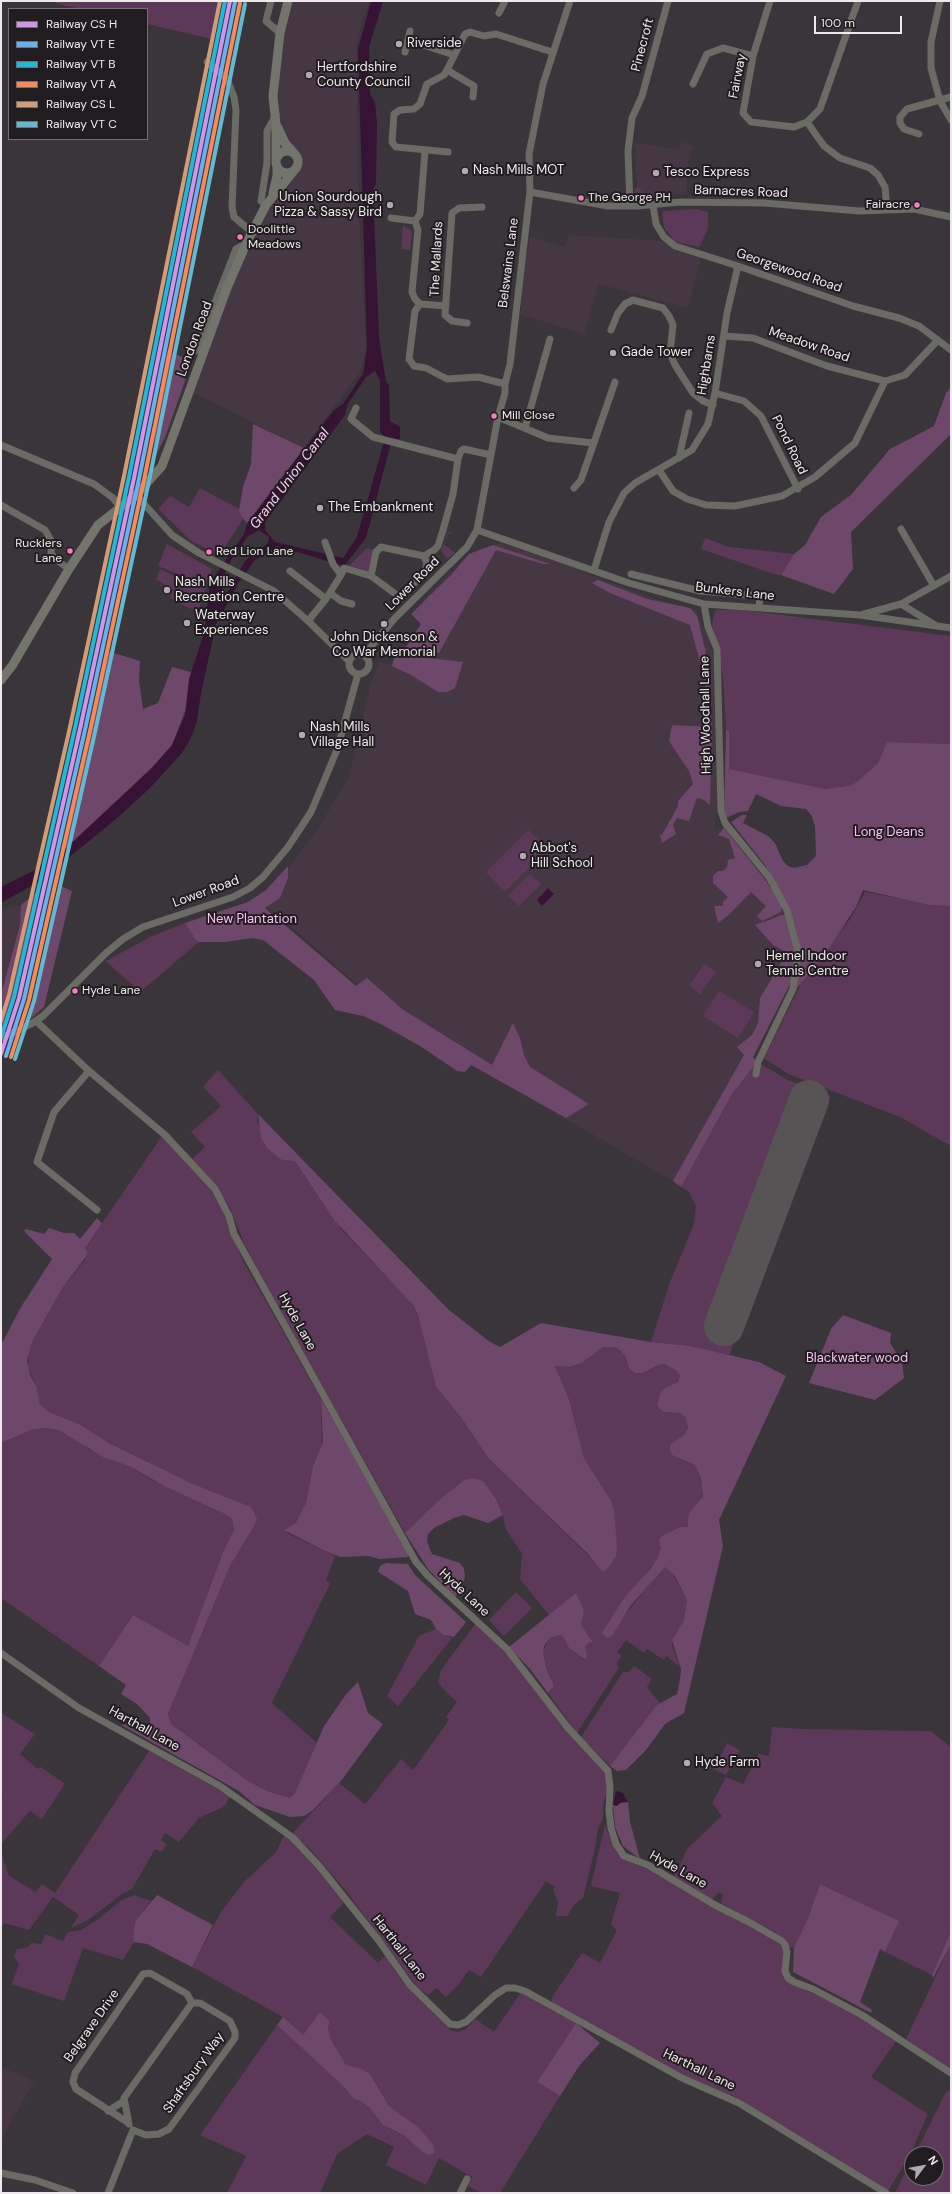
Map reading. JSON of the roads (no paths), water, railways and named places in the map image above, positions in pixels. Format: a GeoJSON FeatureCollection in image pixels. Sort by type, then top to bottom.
{"type":"FeatureCollection","features":[{"type":"Feature","properties":{"kind":"main road","name":"London Road"},"geometry":{"type":"LineString","coordinates":[[272,196],[277,176],[276,120],[273,96],[280,33],[288,1]]}},
{"type":"Feature","properties":{"kind":"main road","name":"London Road"},"geometry":{"type":"LineString","coordinates":[[276,120],[285,142],[293,152]]}},
{"type":"Feature","properties":{"kind":"main road"},"geometry":{"type":"LineString","coordinates":[[284,151],[293,152],[299,163],[293,172],[283,172],[277,163],[279,154],[284,151]]}},
{"type":"Feature","properties":{"kind":"main road","name":"London Road"},"geometry":{"type":"LineString","coordinates":[[1,680],[12,666],[69,569],[98,525],[136,495],[165,461],[227,288],[246,244],[266,205],[293,172]]}},
{"type":"Feature","properties":{"kind":"street"},"geometry":{"type":"LineString","coordinates":[[271,1],[266,21],[280,33]]}},
{"type":"Feature","properties":{"kind":"street"},"geometry":{"type":"LineString","coordinates":[[499,13],[505,1]]}},
{"type":"Feature","properties":{"kind":"street","name":"Belswains Lane"},"geometry":{"type":"LineString","coordinates":[[477,530],[498,417],[505,393],[504,384],[510,364],[530,192],[529,154],[542,84],[570,1]]}},
{"type":"Feature","properties":{"kind":"street","name":"Pinecroft"},"geometry":{"type":"LineString","coordinates":[[630,206],[628,151],[632,118],[642,96],[668,1]]}},
{"type":"Feature","properties":{"kind":"street","name":"Fairway"},"geometry":{"type":"LineString","coordinates":[[770,1],[753,56],[743,113],[751,122],[794,127],[807,122]]}},
{"type":"Feature","properties":{"kind":"street"},"geometry":{"type":"LineString","coordinates":[[858,1],[820,109],[807,122],[824,146],[840,158],[870,168],[878,176],[885,187],[887,210]]}},
{"type":"Feature","properties":{"kind":"street"},"geometry":{"type":"LineString","coordinates":[[940,1],[931,42],[931,68],[940,101],[951,120]]}},
{"type":"Feature","properties":{"kind":"street"},"geometry":{"type":"LineString","coordinates":[[405,52],[410,31]]}},
{"type":"Feature","properties":{"kind":"street"},"geometry":{"type":"LineString","coordinates":[[448,152],[425,151],[396,147],[392,142],[394,114],[400,110],[414,109],[420,104],[427,84],[444,74],[465,34],[470,32],[484,36],[496,34],[552,52]]}},
{"type":"Feature","properties":{"kind":"street"},"geometry":{"type":"LineString","coordinates":[[408,40],[454,55]]}},
{"type":"Feature","properties":{"kind":"street"},"geometry":{"type":"LineString","coordinates":[[693,84],[707,54],[723,48],[753,56]]}},
{"type":"Feature","properties":{"kind":"street"},"geometry":{"type":"LineString","coordinates":[[207,62],[227,79],[234,97],[236,110],[232,207],[234,216],[252,232]]}},
{"type":"Feature","properties":{"kind":"street"},"geometry":{"type":"LineString","coordinates":[[447,70],[474,86],[473,97]]}},
{"type":"Feature","properties":{"kind":"street"},"geometry":{"type":"LineString","coordinates":[[919,134],[904,129],[900,123],[900,116],[907,109],[951,97]]}},
{"type":"Feature","properties":{"kind":"street"},"geometry":{"type":"LineString","coordinates":[[266,205],[262,201],[267,163],[267,131],[276,120]]}},
{"type":"Feature","properties":{"kind":"street"},"geometry":{"type":"LineString","coordinates":[[415,221],[420,214],[425,151]]}},
{"type":"Feature","properties":{"kind":"street","name":"Barnacres Road"},"geometry":{"type":"LineString","coordinates":[[530,192],[608,206],[654,205],[680,202],[764,203],[859,211],[914,209],[951,216]]}},
{"type":"Feature","properties":{"kind":"street","name":"Georgewood Road"},"geometry":{"type":"LineString","coordinates":[[654,205],[656,224],[664,237],[675,246],[853,306],[899,318],[919,326],[951,350]]}},
{"type":"Feature","properties":{"kind":"street","name":"The Mallards"},"geometry":{"type":"LineString","coordinates":[[467,323],[452,321],[445,315],[451,257],[449,242],[452,213],[459,208],[482,207]]}},
{"type":"Feature","properties":{"kind":"street"},"geometry":{"type":"LineString","coordinates":[[391,218],[415,221]]}},
{"type":"Feature","properties":{"kind":"street"},"geometry":{"type":"LineString","coordinates":[[415,221],[418,230],[412,292],[417,302],[410,359],[414,366],[426,368],[447,379],[478,377],[504,384]]}},
{"type":"Feature","properties":{"kind":"street"},"geometry":{"type":"LineString","coordinates":[[196,351],[236,249],[246,244]]}},
{"type":"Feature","properties":{"kind":"street","name":"Highbarns"},"geometry":{"type":"LineString","coordinates":[[594,570],[609,522],[624,493],[635,483],[692,450],[708,424],[713,405],[727,313],[738,266]]}},
{"type":"Feature","properties":{"kind":"street"},"geometry":{"type":"LineString","coordinates":[[611,330],[618,314],[625,304],[633,300],[663,308],[673,325],[670,352],[675,364],[693,393],[703,401],[713,405]]}},
{"type":"Feature","properties":{"kind":"street"},"geometry":{"type":"LineString","coordinates":[[417,302],[446,306]]}},
{"type":"Feature","properties":{"kind":"street","name":"Meadow Road"},"geometry":{"type":"LineString","coordinates":[[724,336],[753,338],[827,366],[885,381]]}},
{"type":"Feature","properties":{"kind":"street"},"geometry":{"type":"LineString","coordinates":[[526,428],[550,339]]}},
{"type":"Feature","properties":{"kind":"street"},"geometry":{"type":"LineString","coordinates":[[659,470],[673,491],[687,499],[706,504],[735,506],[758,503],[782,496],[798,489],[815,477],[854,442],[885,381],[905,375],[938,340]]}},
{"type":"Feature","properties":{"kind":"street"},"geometry":{"type":"LineString","coordinates":[[574,488],[581,480],[615,382]]}},
{"type":"Feature","properties":{"kind":"street","name":"Pond Road"},"geometry":{"type":"LineString","coordinates":[[715,393],[744,401],[761,416],[798,489]]}},
{"type":"Feature","properties":{"kind":"street"},"geometry":{"type":"LineString","coordinates":[[356,408],[351,419],[372,437],[458,459]]}},
{"type":"Feature","properties":{"kind":"street"},"geometry":{"type":"LineString","coordinates":[[679,458],[689,413]]}},
{"type":"Feature","properties":{"kind":"street"},"geometry":{"type":"LineString","coordinates":[[498,417],[548,438],[593,443]]}},
{"type":"Feature","properties":{"kind":"street"},"geometry":{"type":"LineString","coordinates":[[1,445],[94,484],[113,498],[120,508]]}},
{"type":"Feature","properties":{"kind":"street"},"geometry":{"type":"LineString","coordinates":[[371,576],[376,552],[381,547],[424,556],[438,546],[453,494],[458,459],[464,449],[491,455]]}},
{"type":"Feature","properties":{"kind":"street"},"geometry":{"type":"LineString","coordinates":[[136,495],[172,535],[199,553],[274,591],[308,621],[349,661],[352,671],[358,674],[366,672],[369,667],[369,660],[364,655],[356,654],[349,661]]}},
{"type":"Feature","properties":{"kind":"street"},"geometry":{"type":"LineString","coordinates":[[1,505],[45,530],[52,542],[51,553],[55,559],[69,569]]}},
{"type":"Feature","properties":{"kind":"street"},"geometry":{"type":"LineString","coordinates":[[901,529],[934,586]]}},
{"type":"Feature","properties":{"kind":"street","name":"Bunkers Lane"},"geometry":{"type":"LineString","coordinates":[[477,530],[629,583],[704,604],[860,615],[951,628]]}},
{"type":"Feature","properties":{"kind":"street","name":"Lower Road"},"geometry":{"type":"LineString","coordinates":[[364,655],[395,618],[467,547],[477,530]]}},
{"type":"Feature","properties":{"kind":"street"},"geometry":{"type":"LineString","coordinates":[[325,542],[333,564],[341,575]]}},
{"type":"Feature","properties":{"kind":"street"},"geometry":{"type":"LineString","coordinates":[[308,621],[328,596],[344,568],[371,576],[401,598],[425,571],[427,564],[424,556]]}},
{"type":"Feature","properties":{"kind":"street"},"geometry":{"type":"LineString","coordinates":[[290,571],[328,596],[352,604]]}},
{"type":"Feature","properties":{"kind":"street"},"geometry":{"type":"LineString","coordinates":[[631,574],[700,591],[760,596],[759,608]]}},
{"type":"Feature","properties":{"kind":"street"},"geometry":{"type":"LineString","coordinates":[[860,615],[901,604],[951,576]]}},
{"type":"Feature","properties":{"kind":"street","name":"High Woodhall Lane"},"geometry":{"type":"LineString","coordinates":[[704,604],[708,626],[717,649],[721,811],[728,825],[769,877],[787,910],[798,951],[793,989],[758,1062],[756,1074]]}},
{"type":"Feature","properties":{"kind":"street"},"geometry":{"type":"LineString","coordinates":[[901,604],[938,626]]}},
{"type":"Feature","properties":{"kind":"street","name":"Lower Road"},"geometry":{"type":"LineString","coordinates":[[1,1038],[36,1021],[122,939],[151,925],[233,897],[250,888],[275,864],[311,812],[337,750],[358,674]]}},
{"type":"Feature","properties":{"kind":"street","name":"Hyde Lane"},"geometry":{"type":"LineString","coordinates":[[36,1021],[89,1071],[165,1134],[214,1189],[229,1216],[234,1234],[416,1562],[428,1576],[507,1649],[569,1729],[608,1771],[611,1828],[616,1844],[624,1856],[648,1865],[715,1905],[782,1941],[786,1945],[786,1971],[788,1978],[794,1982],[813,1989],[862,2015],[951,2074]]}},
{"type":"Feature","properties":{"kind":"street"},"geometry":{"type":"LineString","coordinates":[[89,1071],[54,1112],[37,1162],[97,1210]]}},
{"type":"Feature","properties":{"kind":"street","name":"Harthall Lane"},"geometry":{"type":"LineString","coordinates":[[1,1653],[79,1708],[220,1786],[292,1837],[320,1867],[379,1941],[410,1984],[450,2024],[458,2025],[466,2022],[495,1995],[506,1988],[515,1988],[525,1991],[682,2078],[739,2103],[886,2193]]}},
{"type":"Feature","properties":{"kind":"street","name":"Belgrave Drive"},"geometry":{"type":"LineString","coordinates":[[127,2122],[76,2089],[73,2082],[75,2073],[143,1974],[150,1973],[187,1994],[192,2003]]}},
{"type":"Feature","properties":{"kind":"street"},"geometry":{"type":"LineString","coordinates":[[108,2110],[124,2101],[142,2071],[192,2003]]}},
{"type":"Feature","properties":{"kind":"street","name":"Shaftsbury Way"},"geometry":{"type":"LineString","coordinates":[[133,2130],[146,2135],[159,2134],[169,2129],[178,2119],[235,2038],[234,2028],[226,2018],[200,2003],[192,2003]]}},
{"type":"Feature","properties":{"kind":"street"},"geometry":{"type":"LineString","coordinates":[[108,2193],[133,2130],[127,2122],[124,2101]]}},
{"type":"Feature","properties":{"kind":"street"},"geometry":{"type":"LineString","coordinates":[[1,2173],[35,2180],[73,2193]]}},
{"type":"Feature","properties":{"kind":"street"},"geometry":{"type":"LineString","coordinates":[[460,2193],[467,2179]]}},
{"type":"Feature","properties":{"kind":"water","name":"Grand Union Canal"},"geometry":{"type":"Polygon","coordinates":[[[371,1],[383,1],[369,47],[370,94],[375,102],[377,124],[376,184],[373,189],[379,338],[386,382],[389,385],[390,421],[400,427],[400,439],[392,439],[366,538],[344,566],[277,546],[254,561],[239,582],[216,624],[201,693],[197,721],[190,740],[181,754],[150,788],[116,819],[40,881],[1,903],[1,887],[35,870],[64,850],[150,770],[172,745],[185,715],[189,679],[204,633],[210,583],[244,534],[247,524],[334,410],[343,404],[363,374],[367,348],[358,49],[371,1]],[[375,371],[366,377],[347,405],[345,415],[265,522],[265,530],[275,542],[343,558],[357,537],[385,438],[380,431],[380,380],[375,371]],[[259,530],[247,537],[231,560],[224,575],[221,597],[229,590],[245,561],[268,543],[269,537],[259,530]]]}},
{"type":"Feature","properties":{"kind":"water"},"geometry":{"type":"Polygon","coordinates":[[[548,888],[554,894],[542,906],[537,900],[548,888]]]}},
{"type":"Feature","properties":{"kind":"water"},"geometry":{"type":"Polygon","coordinates":[[[616,1791],[623,1793],[628,1802],[619,1803],[617,1806],[613,1805],[616,1791]]]}},
{"type":"Feature","properties":{"kind":"place","name":"Riverside"},"geometry":{"type":"Point","coordinates":[399,44]}},
{"type":"Feature","properties":{"kind":"place","name":"Hertfordshire County Council"},"geometry":{"type":"Point","coordinates":[309,75]}},
{"type":"Feature","properties":{"kind":"place","name":"Nash Mills MOT"},"geometry":{"type":"Point","coordinates":[465,171]}},
{"type":"Feature","properties":{"kind":"place","name":"Tesco Express"},"geometry":{"type":"Point","coordinates":[656,173]}},
{"type":"Feature","properties":{"kind":"place","name":"The George PH"},"geometry":{"type":"Point","coordinates":[581,198]}},
{"type":"Feature","properties":{"kind":"place","name":"Union Sourdough Pizza & Sassy Bird"},"geometry":{"type":"Point","coordinates":[390,205]}},
{"type":"Feature","properties":{"kind":"place","name":"Fairacre"},"geometry":{"type":"Point","coordinates":[917,205]}},
{"type":"Feature","properties":{"kind":"place","name":"Doolittle Meadows"},"geometry":{"type":"Point","coordinates":[240,237]}},
{"type":"Feature","properties":{"kind":"place","name":"Gade Tower"},"geometry":{"type":"Point","coordinates":[613,353]}},
{"type":"Feature","properties":{"kind":"place","name":"Mill Close"},"geometry":{"type":"Point","coordinates":[494,416]}},
{"type":"Feature","properties":{"kind":"place","name":"The Embankment"},"geometry":{"type":"Point","coordinates":[320,508]}},
{"type":"Feature","properties":{"kind":"place","name":"Rucklers Lane"},"geometry":{"type":"Point","coordinates":[70,551]}},
{"type":"Feature","properties":{"kind":"place","name":"Red Lion Lane"},"geometry":{"type":"Point","coordinates":[209,552]}},
{"type":"Feature","properties":{"kind":"place","name":"Nash Mills Recreation Centre"},"geometry":{"type":"Point","coordinates":[167,590]}},
{"type":"Feature","properties":{"kind":"place","name":"Waterway Experiences"},"geometry":{"type":"Point","coordinates":[187,623]}},
{"type":"Feature","properties":{"kind":"place","name":"John Dickenson & Co War Memorial"},"geometry":{"type":"Point","coordinates":[384,624]}},
{"type":"Feature","properties":{"kind":"place","name":"Nash Mills Village Hall"},"geometry":{"type":"Point","coordinates":[302,735]}},
{"type":"Feature","properties":{"kind":"place","name":"Abbot's Hill School"},"geometry":{"type":"Point","coordinates":[523,856]}},
{"type":"Feature","properties":{"kind":"place","name":"Hemel Indoor Tennis Centre"},"geometry":{"type":"Point","coordinates":[758,964]}},
{"type":"Feature","properties":{"kind":"place","name":"Hyde Lane"},"geometry":{"type":"Point","coordinates":[75,991]}},
{"type":"Feature","properties":{"kind":"place","name":"Hyde Farm"},"geometry":{"type":"Point","coordinates":[687,1763]}},
{"type":"Feature","properties":{"kind":"park label","name":"Long Deans"},"geometry":{"type":"Point","coordinates":[889,833]}},
{"type":"Feature","properties":{"kind":"park label","name":"New Plantation"},"geometry":{"type":"Point","coordinates":[252,920]}},
{"type":"Feature","properties":{"kind":"park label","name":"Blackwater wood"},"geometry":{"type":"Point","coordinates":[857,1359]}}]}
